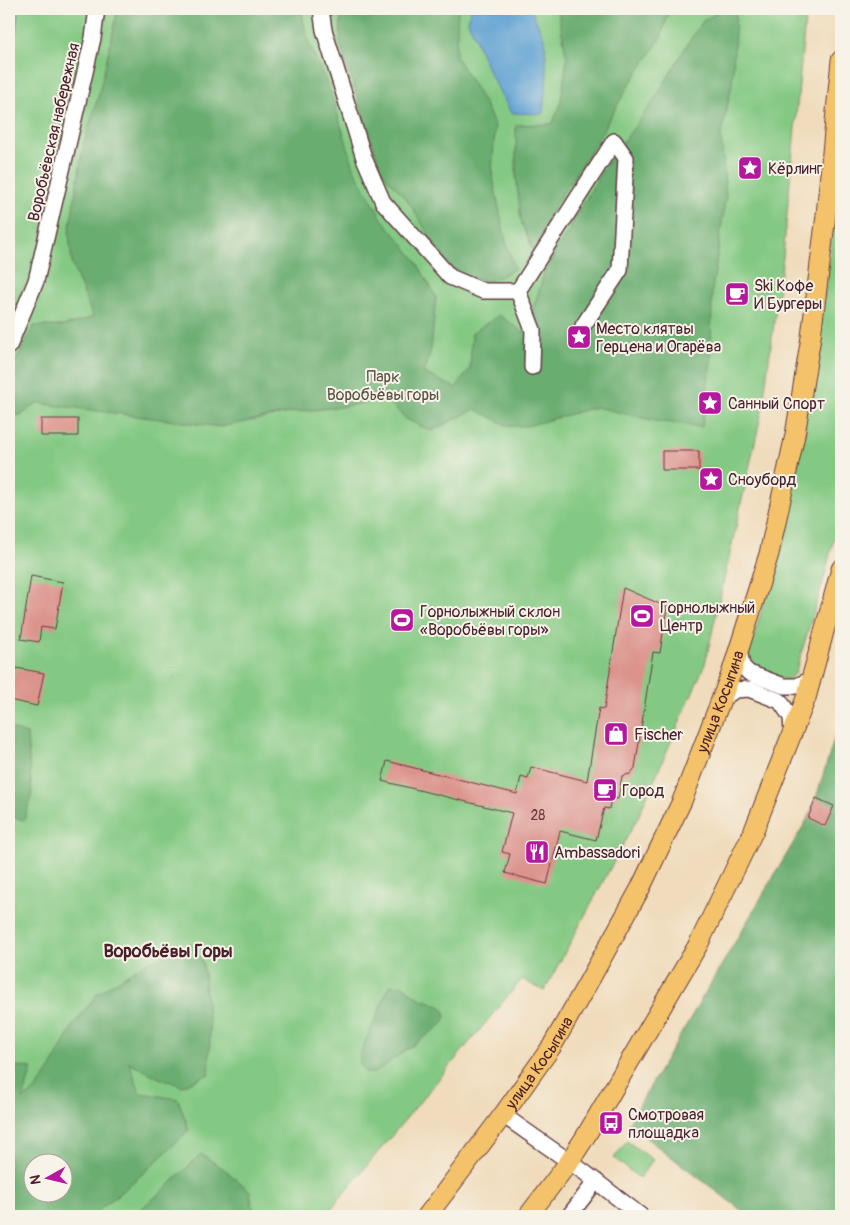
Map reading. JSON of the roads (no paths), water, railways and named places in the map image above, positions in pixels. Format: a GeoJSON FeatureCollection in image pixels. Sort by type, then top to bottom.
{"type":"FeatureCollection","features":[{"type":"Feature","properties":{"kind":"main road","name":"улица Косыгина"},"geometry":{"type":"LineString","coordinates":[[427,1216],[504,1115],[552,1046],[640,889],[682,801],[721,700],[769,554],[795,435],[812,337],[841,60]]}},
{"type":"Feature","properties":{"kind":"main road"},"geometry":{"type":"LineString","coordinates":[[528,1216],[569,1162],[698,945],[754,830],[806,698],[841,568]]}},
{"type":"Feature","properties":{"kind":"street","name":"Воробьёвская набережная"},"geometry":{"type":"LineString","coordinates":[[9,346],[36,281],[93,38],[97,9]]}},
{"type":"Feature","properties":{"kind":"street"},"geometry":{"type":"LineString","coordinates":[[321,9],[324,30],[364,158],[383,202],[450,277],[483,290],[518,291]]}},
{"type":"Feature","properties":{"kind":"street"},"geometry":{"type":"LineString","coordinates":[[518,291],[614,141],[626,158],[620,270],[583,326]]}},
{"type":"Feature","properties":{"kind":"street"},"geometry":{"type":"LineString","coordinates":[[518,291],[533,330],[532,367]]}},
{"type":"Feature","properties":{"kind":"street"},"geometry":{"type":"LineString","coordinates":[[739,649],[742,666],[750,674],[784,686],[797,686],[811,679]]}},
{"type":"Feature","properties":{"kind":"street"},"geometry":{"type":"LineString","coordinates":[[721,700],[735,690],[749,689],[780,701],[791,717],[792,734]]}},
{"type":"Feature","properties":{"kind":"street"},"geometry":{"type":"LineString","coordinates":[[504,1115],[641,1216]]}},
{"type":"Feature","properties":{"kind":"street"},"geometry":{"type":"LineString","coordinates":[[569,1216],[596,1181]]}},
{"type":"Feature","properties":{"kind":"water"},"geometry":{"type":"Polygon","coordinates":[[[9,9],[19,9],[9,75],[9,9]]]}},
{"type":"Feature","properties":{"kind":"water"},"geometry":{"type":"Polygon","coordinates":[[[471,9],[531,9],[545,40],[547,78],[543,114],[511,113],[489,72],[468,21],[471,9]]]}},
{"type":"Feature","properties":{"kind":"place","name":"Кёрлинг"},"geometry":{"type":"Point","coordinates":[750,168]}},
{"type":"Feature","properties":{"kind":"place","name":"Ski Кофе И Бургеры"},"geometry":{"type":"Point","coordinates":[737,294]}},
{"type":"Feature","properties":{"kind":"place","name":"Место клятвы Герцена и Огарёва"},"geometry":{"type":"Point","coordinates":[579,337]}},
{"type":"Feature","properties":{"kind":"place","name":"Санный Спорт"},"geometry":{"type":"Point","coordinates":[710,403]}},
{"type":"Feature","properties":{"kind":"place","name":"Сноуборд"},"geometry":{"type":"Point","coordinates":[711,479]}},
{"type":"Feature","properties":{"kind":"place","name":"Горнолыжный Центр"},"geometry":{"type":"Point","coordinates":[642,616]}},
{"type":"Feature","properties":{"kind":"place","name":"Горнолыжный склон «Воробьёвы горы»"},"geometry":{"type":"Point","coordinates":[402,620]}},
{"type":"Feature","properties":{"kind":"place","name":"Fischer"},"geometry":{"type":"Point","coordinates":[616,734]}},
{"type":"Feature","properties":{"kind":"place","name":"Город"},"geometry":{"type":"Point","coordinates":[605,790]}},
{"type":"Feature","properties":{"kind":"place","name":"Ambassadori"},"geometry":{"type":"Point","coordinates":[537,852]}},
{"type":"Feature","properties":{"kind":"place","name":"Смотровая площадка"},"geometry":{"type":"Point","coordinates":[611,1123]}},
{"type":"Feature","properties":{"kind":"district","name":"Воробьёвы Горы"},"geometry":{"type":"Point","coordinates":[168,951]}},
{"type":"Feature","properties":{"kind":"park label","name":"Парк Воробьёвы горы"},"geometry":{"type":"Point","coordinates":[383,385]}}]}
